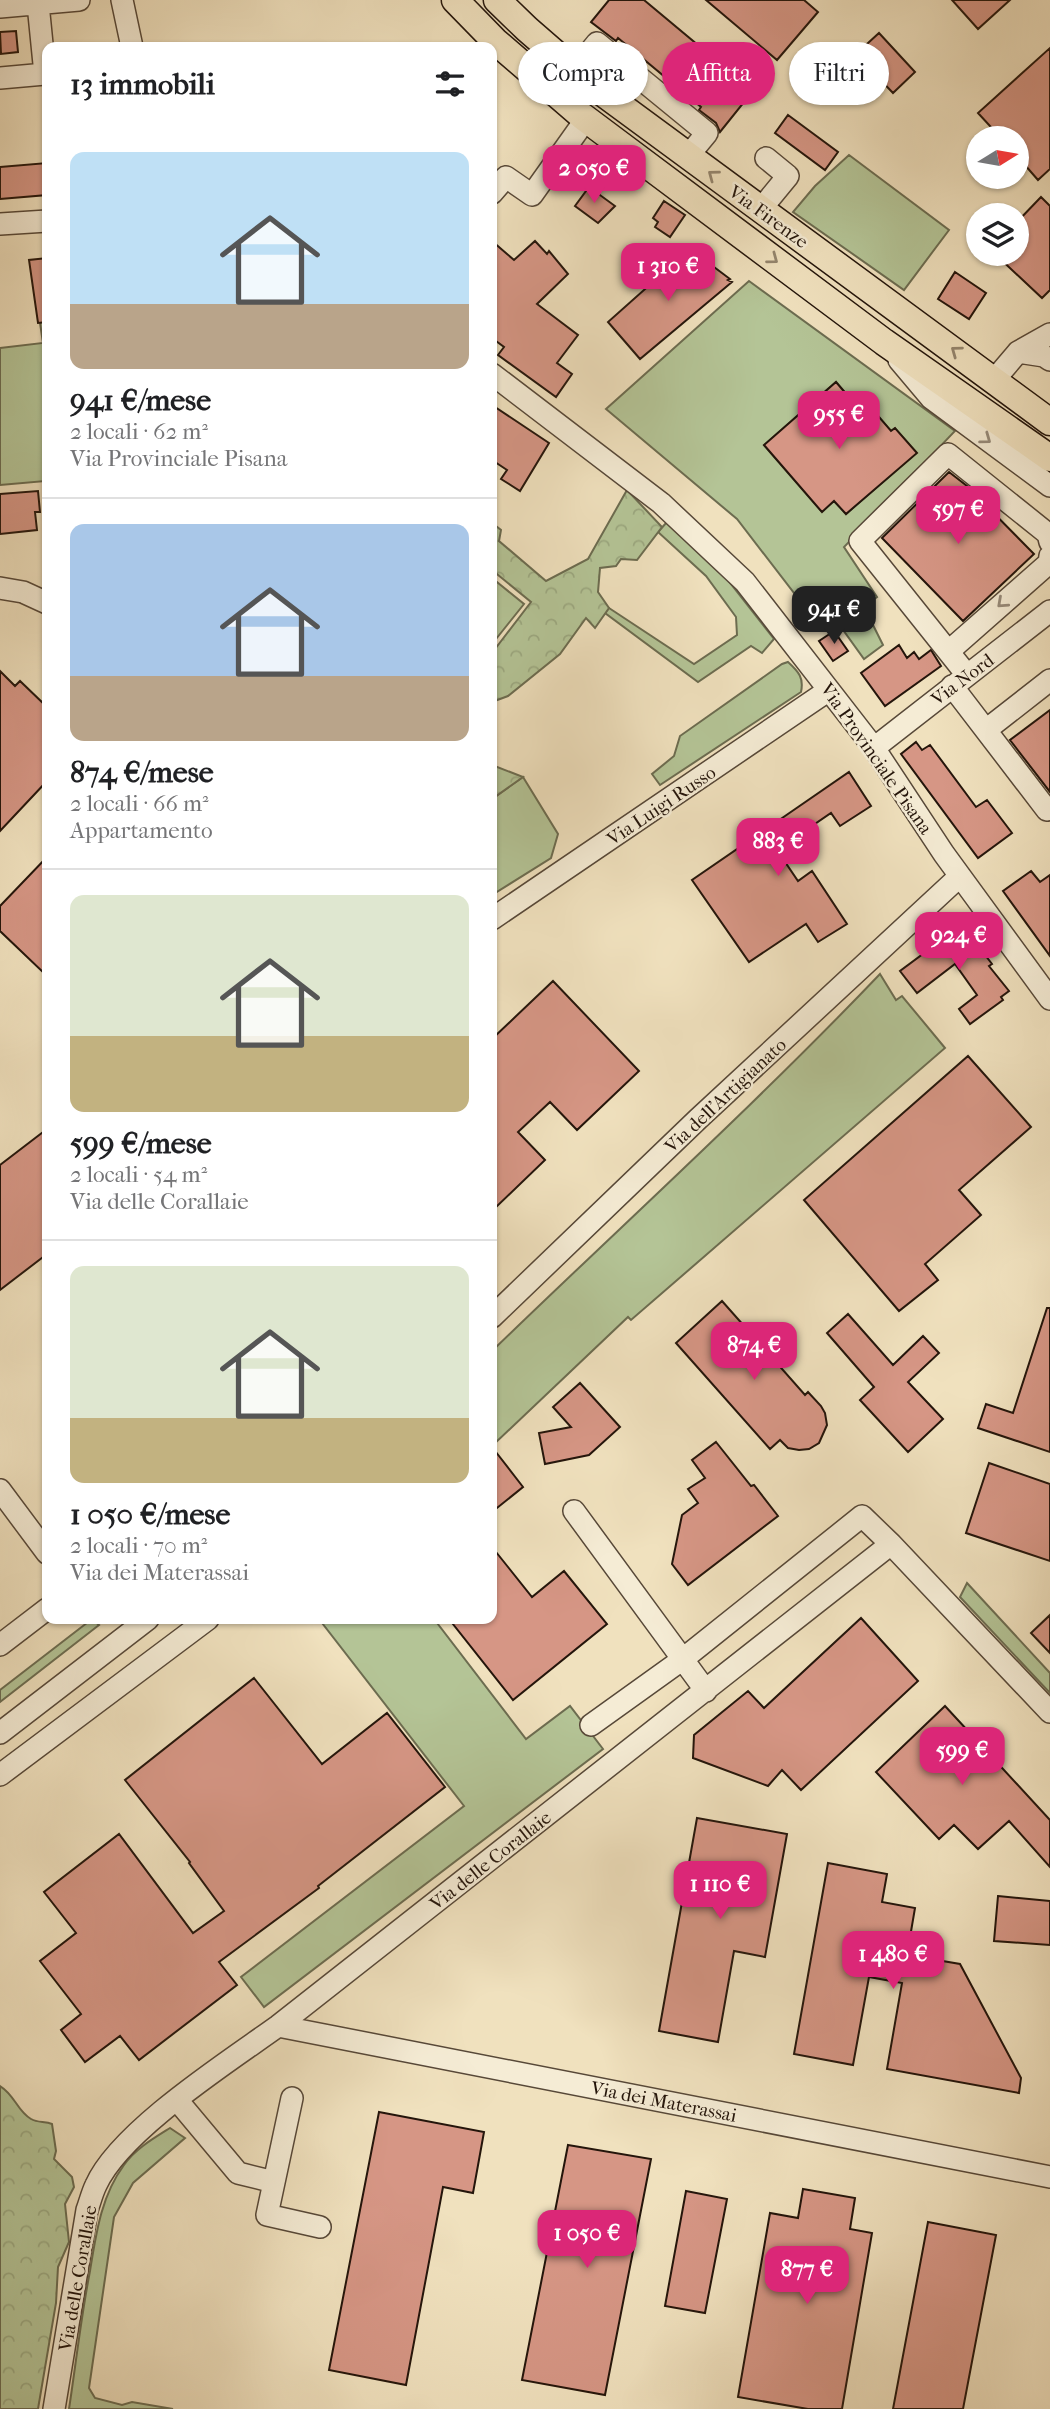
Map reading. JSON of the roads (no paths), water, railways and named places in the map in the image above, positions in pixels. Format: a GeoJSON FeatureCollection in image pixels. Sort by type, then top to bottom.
{"type":"FeatureCollection","features":[{"type":"Feature","properties":{"kind":"main road","name":"Via Firenze"},"geometry":{"type":"LineString","coordinates":[[455,0],[496,42]]}},
{"type":"Feature","properties":{"kind":"main road","name":"Via Firenze"},"geometry":{"type":"LineString","coordinates":[[498,0],[542,42]]}},
{"type":"Feature","properties":{"kind":"main road","name":"Via Firenze"},"geometry":{"type":"LineString","coordinates":[[497,43],[586,120],[884,342],[1050,457]]}},
{"type":"Feature","properties":{"kind":"main road","name":"Via Firenze"},"geometry":{"type":"LineString","coordinates":[[621,105],[1050,422]]}},
{"type":"Feature","properties":{"kind":"street"},"geometry":{"type":"LineString","coordinates":[[0,7],[79,0]]}},
{"type":"Feature","properties":{"kind":"street"},"geometry":{"type":"LineString","coordinates":[[122,0],[131,42]]}},
{"type":"Feature","properties":{"kind":"street"},"geometry":{"type":"LineString","coordinates":[[38,4],[42,44]]}},
{"type":"Feature","properties":{"kind":"street"},"geometry":{"type":"LineString","coordinates":[[0,78],[42,74]]}},
{"type":"Feature","properties":{"kind":"street"},"geometry":{"type":"LineString","coordinates":[[648,84],[707,132],[688,156]]}},
{"type":"Feature","properties":{"kind":"street"},"geometry":{"type":"LineString","coordinates":[[497,187],[506,177],[532,195],[586,120]]}},
{"type":"Feature","properties":{"kind":"street"},"geometry":{"type":"LineString","coordinates":[[760,210],[788,176],[766,158]]}},
{"type":"Feature","properties":{"kind":"street"},"geometry":{"type":"LineString","coordinates":[[0,224],[42,221]]}},
{"type":"Feature","properties":{"kind":"street"},"geometry":{"type":"LineString","coordinates":[[995,379],[1018,352],[1050,334]]}},
{"type":"Feature","properties":{"kind":"street","name":"Via Firenze"},"geometry":{"type":"LineString","coordinates":[[884,342],[931,398],[1050,486]]}},
{"type":"Feature","properties":{"kind":"street"},"geometry":{"type":"LineString","coordinates":[[1018,352],[1044,356],[1050,360]]}},
{"type":"Feature","properties":{"kind":"street","name":"Via Provinciale Pisana"},"geometry":{"type":"LineString","coordinates":[[497,378],[661,503],[745,582],[874,748],[960,876],[1050,999]]}},
{"type":"Feature","properties":{"kind":"street"},"geometry":{"type":"LineString","coordinates":[[1050,542],[1048,534],[948,454],[860,541],[955,668],[986,730],[1047,810],[1050,808]]}},
{"type":"Feature","properties":{"kind":"street"},"geometry":{"type":"LineString","coordinates":[[955,668],[1049,562],[1050,556]]}},
{"type":"Feature","properties":{"kind":"street"},"geometry":{"type":"LineString","coordinates":[[0,588],[23,592],[42,601]]}},
{"type":"Feature","properties":{"kind":"street","name":"Via Nord"},"geometry":{"type":"LineString","coordinates":[[874,748],[955,668],[1050,611]]}},
{"type":"Feature","properties":{"kind":"street"},"geometry":{"type":"LineString","coordinates":[[986,730],[1050,680]]}},
{"type":"Feature","properties":{"kind":"street","name":"Via Luigi Russo"},"geometry":{"type":"LineString","coordinates":[[497,916],[829,690]]}},
{"type":"Feature","properties":{"kind":"street","name":"Via dell'Artigianato"},"geometry":{"type":"LineString","coordinates":[[497,1312],[698,1119],[960,876]]}},
{"type":"Feature","properties":{"kind":"street"},"geometry":{"type":"LineString","coordinates":[[0,1490],[42,1546]]}},
{"type":"Feature","properties":{"kind":"street"},"geometry":{"type":"LineString","coordinates":[[574,1511],[706,1691]]}},
{"type":"Feature","properties":{"kind":"street"},"geometry":{"type":"LineString","coordinates":[[591,1725],[683,1659],[862,1516],[1050,1712]]}},
{"type":"Feature","properties":{"kind":"street","name":"Via delle Corallaie"},"geometry":{"type":"LineString","coordinates":[[54,2409],[87,2210],[96,2183],[128,2142],[177,2100],[278,2026],[891,1544]]}},
{"type":"Feature","properties":{"kind":"street"},"geometry":{"type":"LineString","coordinates":[[0,1645],[42,1613]]}},
{"type":"Feature","properties":{"kind":"street"},"geometry":{"type":"LineString","coordinates":[[0,1733],[142,1624]]}},
{"type":"Feature","properties":{"kind":"street"},"geometry":{"type":"LineString","coordinates":[[0,1775],[201,1624]]}},
{"type":"Feature","properties":{"kind":"street","name":"Via dei Materassai"},"geometry":{"type":"LineString","coordinates":[[278,2026],[1050,2177]]}},
{"type":"Feature","properties":{"kind":"street"},"geometry":{"type":"LineString","coordinates":[[292,2098],[267,2215],[320,2227]]}},
{"type":"Feature","properties":{"kind":"street"},"geometry":{"type":"LineString","coordinates":[[177,2100],[238,2173],[274,2182]]}}]}
